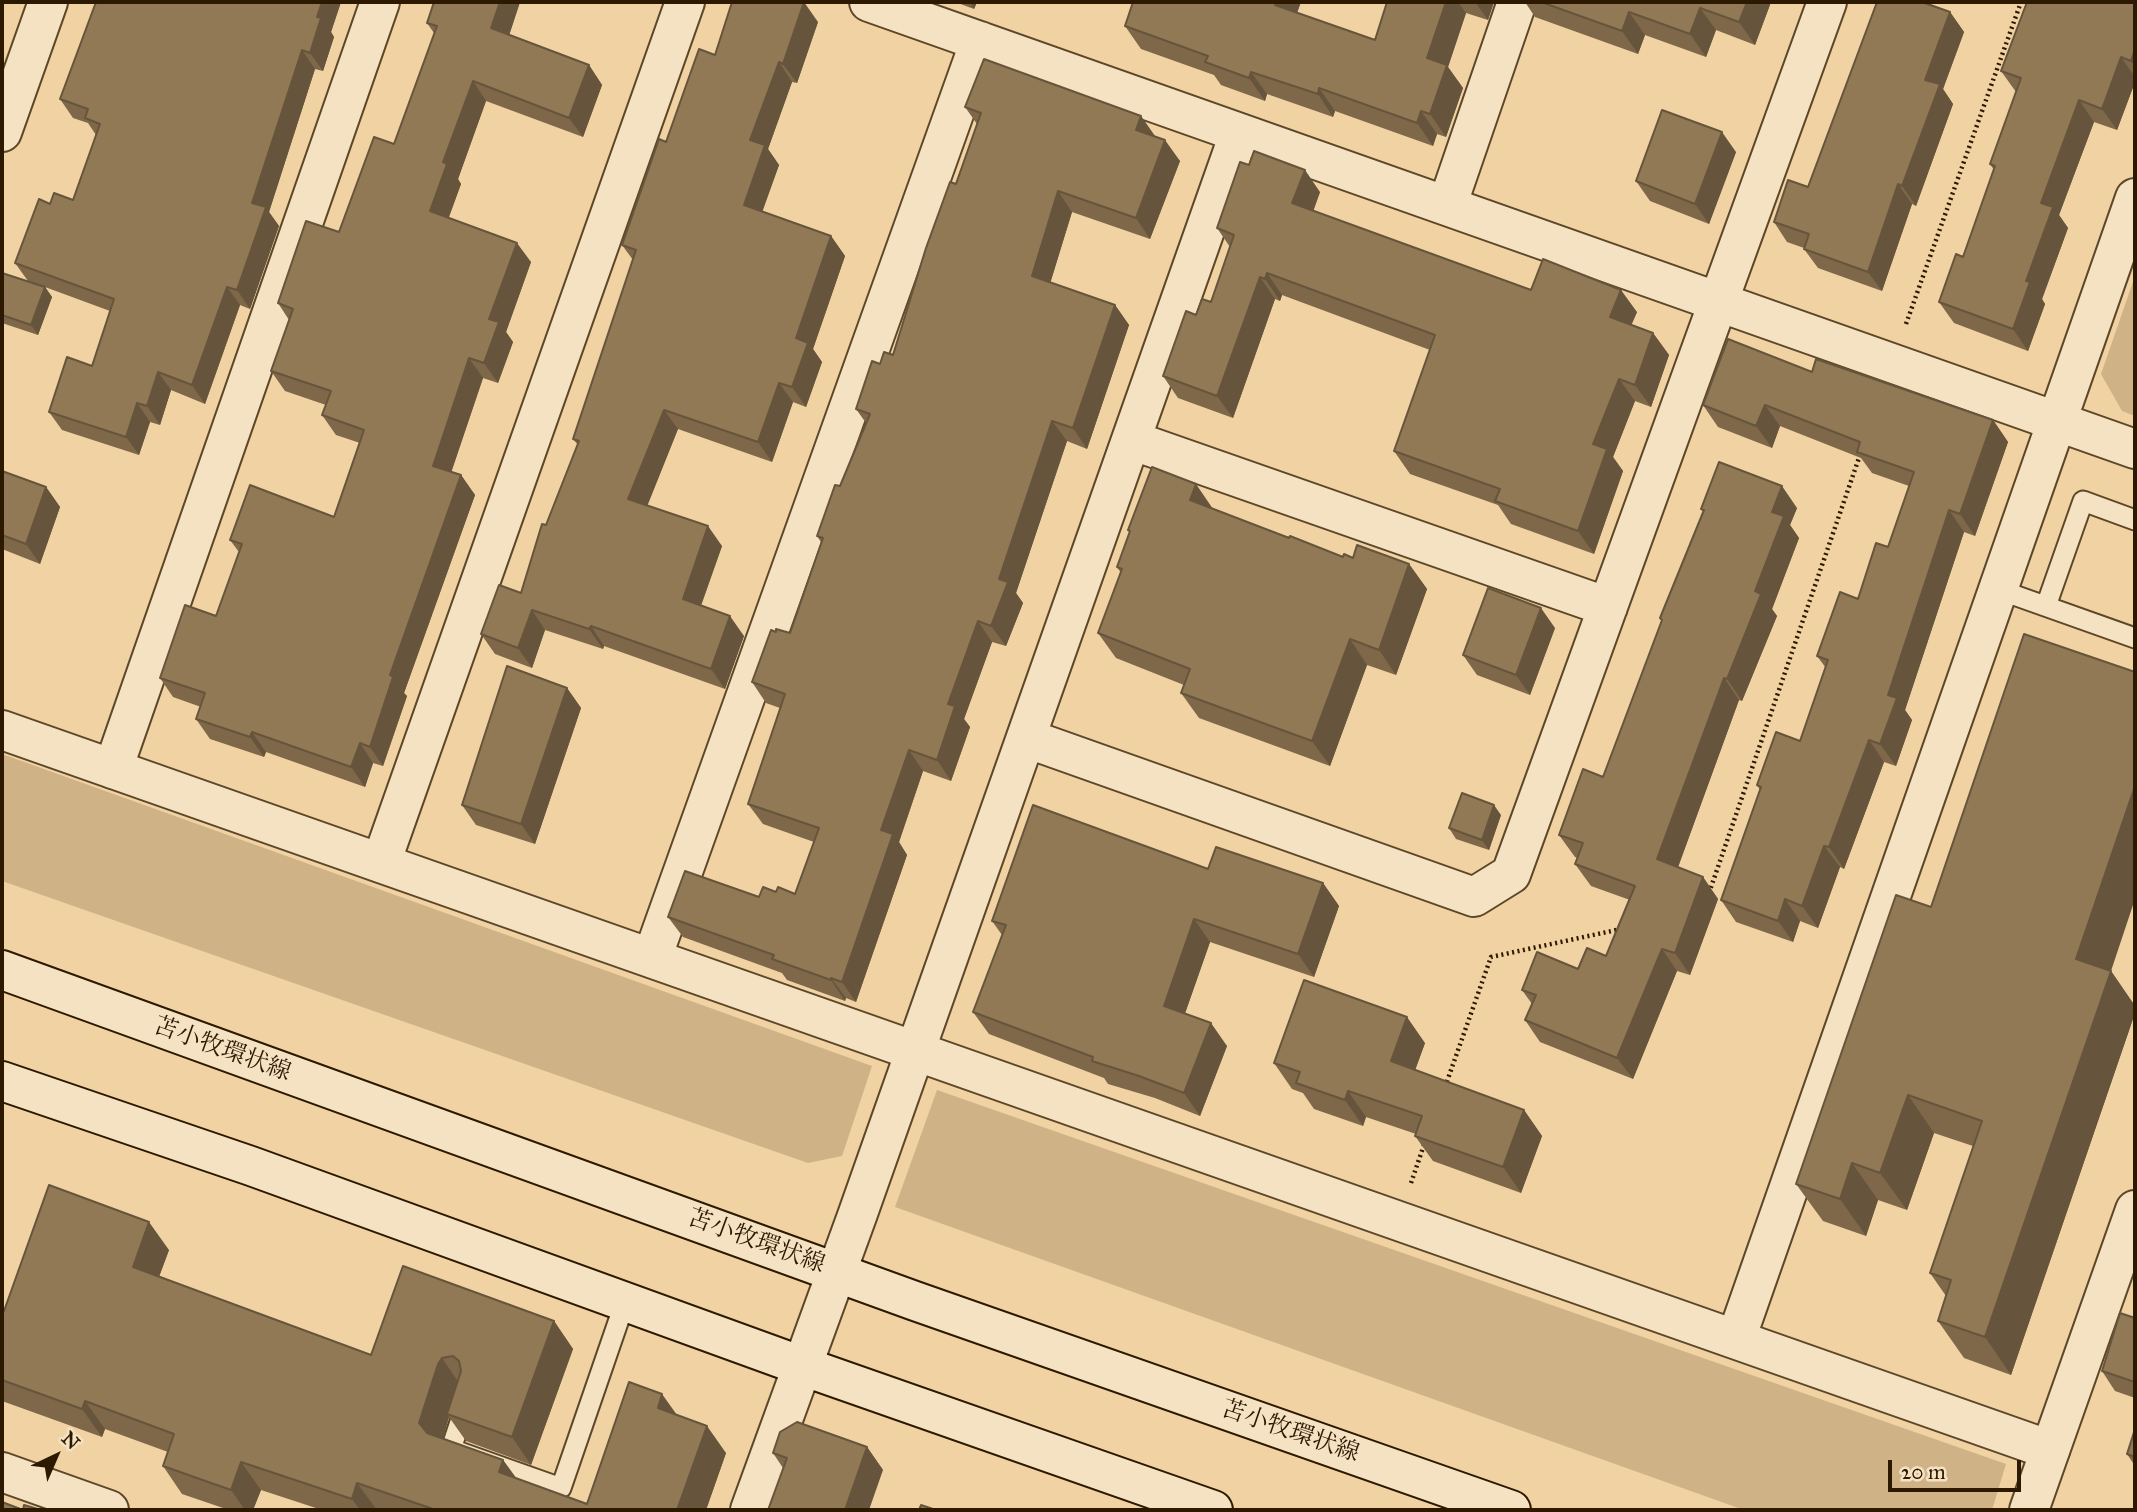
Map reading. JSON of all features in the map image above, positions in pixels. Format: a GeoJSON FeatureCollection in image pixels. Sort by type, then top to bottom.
{"type":"FeatureCollection","features":[{"type":"Feature","properties":{"kind":"street"},"geometry":{"type":"LineString","coordinates":[[2,132],[48,2]]}},
{"type":"Feature","properties":{"kind":"street"},"geometry":{"type":"LineString","coordinates":[[113,769],[380,2]]}},
{"type":"Feature","properties":{"kind":"street"},"geometry":{"type":"LineString","coordinates":[[381,863],[685,2]]}},
{"type":"Feature","properties":{"kind":"street"},"geometry":{"type":"LineString","coordinates":[[869,2],[2135,449]]}},
{"type":"Feature","properties":{"kind":"street"},"geometry":{"type":"LineString","coordinates":[[1447,206],[1517,2]]}},
{"type":"Feature","properties":{"kind":"street"},"geometry":{"type":"LineString","coordinates":[[1026,738],[1474,897],[1511,874],[1827,2]]}},
{"type":"Feature","properties":{"kind":"street"},"geometry":{"type":"LineString","coordinates":[[652,958],[980,41]]}},
{"type":"Feature","properties":{"kind":"street"},"geometry":{"type":"LineString","coordinates":[[750,1510],[916,1051],[1239,134]]}},
{"type":"Feature","properties":{"kind":"street"},"geometry":{"type":"LineString","coordinates":[[1736,1339],[2135,198]]}},
{"type":"Feature","properties":{"kind":"street"},"geometry":{"type":"LineString","coordinates":[[1131,440],[1608,607]]}},
{"type":"Feature","properties":{"kind":"street"},"geometry":{"type":"LineString","coordinates":[[2,730],[2050,1450]]}},
{"type":"Feature","properties":{"kind":"street","name":"苫小牧環状線"},"geometry":{"type":"LineString","coordinates":[[2,970],[837,1272],[1511,1510]]}},
{"type":"Feature","properties":{"kind":"street"},"geometry":{"type":"LineString","coordinates":[[2,1081],[251,1166],[802,1366],[1213,1510]]}},
{"type":"Feature","properties":{"kind":"street"},"geometry":{"type":"LineString","coordinates":[[2029,1510],[2050,1450],[2123,1281],[2135,1210]]}},
{"type":"Feature","properties":{"kind":"street"},"geometry":{"type":"LineString","coordinates":[[2,1472],[109,1510]]}},
{"type":"Feature","properties":{"kind":"lane"},"geometry":{"type":"LineString","coordinates":[[2046,606],[2083,501],[2135,520]]}},
{"type":"Feature","properties":{"kind":"lane"},"geometry":{"type":"LineString","coordinates":[[1997,589],[2135,638]]}},
{"type":"Feature","properties":{"kind":"lane"},"geometry":{"type":"LineString","coordinates":[[469,1396],[450,1449],[561,1488],[625,1302]]}},
{"type":"Feature","properties":{"kind":"path"},"geometry":{"type":"LineString","coordinates":[[1892,364],[2021,2]]}},
{"type":"Feature","properties":{"kind":"path"},"geometry":{"type":"LineString","coordinates":[[1707,898],[1865,442]]}},
{"type":"Feature","properties":{"kind":"path"},"geometry":{"type":"LineString","coordinates":[[1444,1088],[1491,957],[1623,928]]}},
{"type":"Feature","properties":{"kind":"path"},"geometry":{"type":"LineString","coordinates":[[1398,1220],[1426,1141]]}},
{"type":"Feature","properties":{"kind":"shaded area"},"geometry":{"type":"Polygon","coordinates":[[[2135,276],[2135,416],[2122,411],[2101,374],[2135,276]]]}},
{"type":"Feature","properties":{"kind":"shaded area"},"geometry":{"type":"Polygon","coordinates":[[[2,754],[872,1066],[842,1156],[808,1163],[2,881],[2,754]]]}},
{"type":"Feature","properties":{"kind":"shaded area"},"geometry":{"type":"Polygon","coordinates":[[[937,1090],[2006,1464],[1992,1510],[1744,1510],[895,1207],[937,1090]]]}},
{"type":"Feature","properties":{"kind":"building"},"geometry":{"type":"Polygon","coordinates":[[[96,2],[322,2],[317,17],[321,18],[310,53],[302,50],[252,203],[266,207],[237,290],[227,287],[192,385],[158,372],[147,406],[137,403],[126,437],[49,412],[67,357],[92,366],[114,299],[15,263],[39,199],[50,204],[54,193],[73,200],[100,124],[85,118],[88,109],[60,99],[96,2]]]}},
{"type":"Feature","properties":{"kind":"building"},"geometry":{"type":"Polygon","coordinates":[[[434,2],[500,2],[491,28],[589,65],[569,118],[473,81],[443,162],[447,164],[430,211],[517,243],[489,319],[499,322],[484,363],[469,358],[433,466],[461,475],[390,675],[393,677],[370,747],[360,743],[351,767],[252,732],[250,737],[196,719],[205,693],[160,678],[185,605],[216,616],[242,544],[230,540],[250,485],[334,517],[364,430],[322,415],[331,391],[271,371],[293,309],[278,303],[306,221],[339,232],[374,137],[394,144],[437,26],[427,23],[434,2]]]}},
{"type":"Feature","properties":{"kind":"building"},"geometry":{"type":"Polygon","coordinates":[[[732,2],[804,2],[783,64],[779,62],[750,140],[765,145],[744,205],[831,236],[796,338],[808,343],[792,387],[779,383],[758,442],[664,410],[628,499],[708,526],[683,599],[730,616],[711,669],[591,626],[589,629],[532,610],[518,648],[481,634],[499,585],[521,593],[542,524],[546,525],[579,441],[573,439],[636,250],[622,245],[659,139],[666,142],[699,49],[715,55],[732,2]]]}},
{"type":"Feature","properties":{"kind":"building"},"geometry":{"type":"Polygon","coordinates":[[[1133,2],[1277,2],[1275,5],[1375,40],[1387,2],[1446,2],[1427,58],[1447,65],[1430,114],[1421,111],[1417,123],[1319,88],[1318,94],[1251,72],[1249,78],[1205,62],[1208,56],[1125,26],[1133,2]]]}},
{"type":"Feature","properties":{"kind":"building"},"geometry":{"type":"Polygon","coordinates":[[[1541,2],[1747,2],[1739,22],[1700,8],[1690,34],[1629,12],[1622,31],[1541,2]]]}},
{"type":"Feature","properties":{"kind":"building"},"geometry":{"type":"Polygon","coordinates":[[[1877,2],[1922,2],[1950,12],[1925,80],[1940,84],[1902,186],[1898,184],[1868,272],[1804,249],[1809,234],[1774,222],[1788,180],[1808,187],[1877,2]]]}},
{"type":"Feature","properties":{"kind":"building"},"geometry":{"type":"Polygon","coordinates":[[[2027,2],[2135,2],[2135,49],[2131,61],[2121,57],[2102,109],[2079,100],[2041,203],[2053,207],[2026,281],[2030,282],[2013,329],[1939,302],[1956,254],[1963,257],[1995,166],[1990,164],[2021,78],[2001,71],[2027,2]]]}},
{"type":"Feature","properties":{"kind":"building"},"geometry":{"type":"Polygon","coordinates":[[[984,59],[1141,116],[1136,130],[1165,140],[1136,218],[1058,191],[1032,276],[1115,305],[1073,428],[1052,421],[999,579],[1008,582],[991,626],[978,621],[948,704],[955,706],[937,760],[909,750],[881,830],[893,834],[842,982],[772,959],[774,955],[668,917],[685,871],[759,897],[763,887],[776,892],[778,887],[795,894],[819,828],[748,804],[785,694],[752,682],[771,630],[790,633],[823,538],[817,536],[835,485],[840,486],[870,414],[856,409],[872,361],[880,364],[884,352],[893,355],[926,248],[950,182],[956,184],[981,113],[965,107],[984,59]]]}},
{"type":"Feature","properties":{"kind":"building"},"geometry":{"type":"Polygon","coordinates":[[[1662,110],[1722,132],[1695,204],[1636,181],[1662,110]]]}},
{"type":"Feature","properties":{"kind":"building"},"geometry":{"type":"Polygon","coordinates":[[[1254,151],[1305,170],[1292,203],[1531,290],[1543,259],[1621,290],[1610,317],[1653,333],[1635,385],[1619,379],[1593,444],[1607,449],[1578,531],[1495,501],[1500,489],[1394,451],[1435,335],[1267,273],[1265,279],[1260,277],[1217,396],[1163,376],[1186,311],[1196,315],[1202,299],[1211,302],[1234,235],[1217,228],[1240,162],[1249,165],[1254,151]]]}},
{"type":"Feature","properties":{"kind":"building"},"geometry":{"type":"Polygon","coordinates":[[[2,273],[45,287],[31,325],[2,315],[2,273]]]}},
{"type":"Feature","properties":{"kind":"building"},"geometry":{"type":"Polygon","coordinates":[[[1728,339],[1812,372],[1816,359],[1993,420],[1960,514],[1949,510],[1888,695],[1897,698],[1880,744],[1869,740],[1829,847],[1824,846],[1802,906],[1785,899],[1778,921],[1721,900],[1761,787],[1757,785],[1776,732],[1800,741],[1828,660],[1817,656],[1840,592],[1858,599],[1876,543],[1888,547],[1914,472],[1857,452],[1860,442],[1765,405],[1756,426],[1703,405],[1728,339]]]}},
{"type":"Feature","properties":{"kind":"building"},"geometry":{"type":"Polygon","coordinates":[[[1719,462],[1782,486],[1772,512],[1784,516],[1755,591],[1761,594],[1727,679],[1724,678],[1657,859],[1703,877],[1675,953],[1662,949],[1617,1058],[1525,1020],[1536,995],[1522,990],[1537,952],[1578,969],[1587,948],[1606,956],[1635,886],[1575,864],[1583,843],[1559,835],[1583,769],[1603,777],[1662,620],[1660,618],[1704,510],[1701,509],[1719,462]]]}},
{"type":"Feature","properties":{"kind":"building"},"geometry":{"type":"Polygon","coordinates":[[[1152,467],[1196,484],[1190,500],[1289,538],[1290,536],[1343,557],[1344,554],[1353,558],[1357,545],[1409,564],[1379,650],[1350,639],[1312,741],[1181,693],[1190,669],[1098,633],[1122,569],[1117,567],[1130,531],[1128,530],[1152,467]]]}},
{"type":"Feature","properties":{"kind":"building"},"geometry":{"type":"Polygon","coordinates":[[[2,471],[46,487],[26,544],[2,535],[2,471]]]}},
{"type":"Feature","properties":{"kind":"building"},"geometry":{"type":"Polygon","coordinates":[[[1488,588],[1541,608],[1516,675],[1463,655],[1488,588]]]}},
{"type":"Feature","properties":{"kind":"building"},"geometry":{"type":"Polygon","coordinates":[[[2024,634],[2135,672],[2135,786],[2076,959],[2111,971],[1985,1337],[1938,1321],[1951,1280],[1930,1273],[1982,1121],[1908,1095],[1880,1173],[1852,1163],[1840,1199],[1796,1184],[1896,895],[1931,907],[2024,634]]]}},
{"type":"Feature","properties":{"kind":"building"},"geometry":{"type":"Polygon","coordinates":[[[507,666],[567,688],[521,824],[462,805],[507,666]]]}},
{"type":"Feature","properties":{"kind":"building"},"geometry":{"type":"Polygon","coordinates":[[[1462,793],[1494,805],[1482,840],[1449,828],[1462,793]]]}},
{"type":"Feature","properties":{"kind":"building"},"geometry":{"type":"Polygon","coordinates":[[[1033,805],[1208,869],[1216,847],[1323,883],[1298,954],[1194,919],[1164,1006],[1211,1023],[1184,1093],[1092,1061],[1093,1057],[973,1012],[1006,925],[992,921],[1033,805]]]}},
{"type":"Feature","properties":{"kind":"building"},"geometry":{"type":"Polygon","coordinates":[[[1304,980],[1407,1017],[1391,1061],[1524,1110],[1503,1167],[1415,1136],[1422,1116],[1348,1091],[1345,1100],[1296,1083],[1300,1072],[1274,1063],[1304,980]]]}},
{"type":"Feature","properties":{"kind":"building"},"geometry":{"type":"Polygon","coordinates":[[[49,1185],[149,1222],[133,1267],[371,1355],[403,1266],[554,1321],[512,1437],[447,1414],[461,1371],[459,1361],[453,1356],[442,1358],[438,1364],[419,1423],[427,1433],[503,1460],[499,1472],[587,1504],[629,1382],[662,1394],[658,1408],[707,1426],[677,1510],[436,1510],[357,1483],[352,1499],[241,1462],[231,1490],[163,1466],[174,1434],[85,1401],[82,1409],[2,1380],[2,1310],[4,1311],[49,1185]]]}},
{"type":"Feature","properties":{"kind":"building"},"geometry":{"type":"Polygon","coordinates":[[[2120,1313],[2135,1318],[2135,1382],[2102,1371],[2120,1313]]]}},
{"type":"Feature","properties":{"kind":"building"},"geometry":{"type":"Polygon","coordinates":[[[797,1422],[867,1447],[845,1510],[768,1510],[787,1458],[773,1453],[780,1432],[797,1422]]]}},
{"type":"Feature","properties":{"kind":"building"},"geometry":{"type":"Polygon","coordinates":[[[2135,1429],[2135,1457],[2127,1454],[2135,1429]]]}},
{"type":"Feature","properties":{"kind":"building"},"geometry":{"type":"Polygon","coordinates":[[[2,1502],[23,1510],[2,1510],[2,1502]]]}},
{"type":"Feature","properties":{"kind":"building"},"geometry":{"type":"Polygon","coordinates":[[[24,1505],[41,1510],[23,1510],[24,1505]]]}},
{"type":"Feature","properties":{"kind":"building"},"geometry":{"type":"Polygon","coordinates":[[[921,1505],[936,1510],[919,1510],[921,1505]]]}}]}
